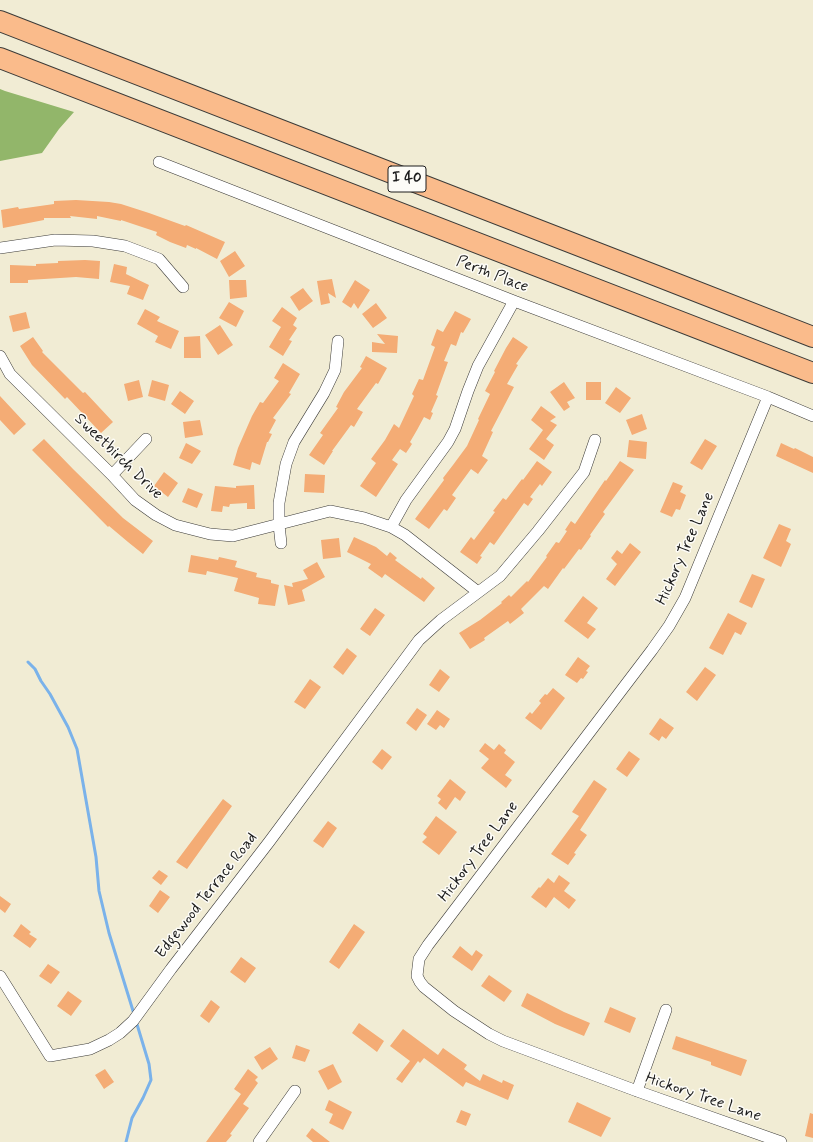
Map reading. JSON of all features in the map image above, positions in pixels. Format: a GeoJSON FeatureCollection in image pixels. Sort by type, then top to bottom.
{"type":"FeatureCollection","features":[{"type":"Feature","properties":{"kind":"highway","name":"I 40"},"geometry":{"type":"LineString","coordinates":[[0,22],[813,337]]}},
{"type":"Feature","properties":{"kind":"highway","name":"I 40"},"geometry":{"type":"LineString","coordinates":[[0,58],[813,373]]}},
{"type":"Feature","properties":{"kind":"street","name":"Perth Place"},"geometry":{"type":"LineString","coordinates":[[160,162],[514,301],[768,397],[813,416]]}},
{"type":"Feature","properties":{"kind":"street"},"geometry":{"type":"LineString","coordinates":[[0,248],[55,240],[93,241],[125,246],[159,260],[183,287]]}},
{"type":"Feature","properties":{"kind":"street"},"geometry":{"type":"LineString","coordinates":[[391,527],[406,500],[448,442],[455,429],[478,366],[514,301]]}},
{"type":"Feature","properties":{"kind":"street"},"geometry":{"type":"LineString","coordinates":[[281,543],[278,502],[286,464],[294,442],[324,393],[335,370],[338,341]]}},
{"type":"Feature","properties":{"kind":"street","name":"Sweetbirch Drive"},"geometry":{"type":"LineString","coordinates":[[0,356],[10,374],[112,475],[135,500],[156,515],[175,525],[210,534],[233,536],[330,511],[364,518],[391,527],[405,535],[478,592]]}},
{"type":"Feature","properties":{"kind":"street","name":"Hickory Tree Lane"},"geometry":{"type":"LineString","coordinates":[[768,397],[685,598],[672,621],[652,650],[428,945],[419,959],[417,976],[424,988],[454,1011],[489,1034],[503,1041],[636,1092],[781,1142]]}},
{"type":"Feature","properties":{"kind":"street"},"geometry":{"type":"LineString","coordinates":[[112,475],[146,439]]}},
{"type":"Feature","properties":{"kind":"street"},"geometry":{"type":"LineString","coordinates":[[478,592],[500,576],[538,531],[584,472],[595,440]]}},
{"type":"Feature","properties":{"kind":"street","name":"Edgewood Terrace Road"},"geometry":{"type":"LineString","coordinates":[[0,976],[50,1056],[90,1049],[120,1033],[136,1018],[171,969],[269,842],[419,640],[441,620],[478,592]]}},
{"type":"Feature","properties":{"kind":"street"},"geometry":{"type":"LineString","coordinates":[[636,1092],[666,1010]]}},
{"type":"Feature","properties":{"kind":"street"},"geometry":{"type":"LineString","coordinates":[[261,1141],[295,1091]]}},
{"type":"Feature","properties":{"kind":"green space"},"geometry":{"type":"Polygon","coordinates":[[[0,89],[74,112],[59,129],[42,153],[0,161],[0,89]]]}},
{"type":"Feature","properties":{"kind":"building"},"geometry":{"type":"Polygon","coordinates":[[[76,200],[121,204],[185,226],[186,225],[225,242],[217,259],[196,248],[187,245],[186,248],[170,242],[156,235],[157,232],[121,220],[97,216],[97,219],[70,216],[71,218],[44,218],[44,220],[3,228],[1,210],[54,204],[54,201],[76,200]]]}},
{"type":"Feature","properties":{"kind":"building"},"geometry":{"type":"Polygon","coordinates":[[[235,251],[245,266],[229,277],[220,261],[235,251]]]}},
{"type":"Feature","properties":{"kind":"building"},"geometry":{"type":"Polygon","coordinates":[[[58,261],[100,261],[99,279],[76,277],[28,280],[28,283],[10,283],[10,265],[36,266],[36,264],[58,263],[58,261]]]}},
{"type":"Feature","properties":{"kind":"building"},"geometry":{"type":"Polygon","coordinates":[[[114,264],[127,267],[126,274],[149,285],[143,300],[127,294],[130,286],[110,282],[114,264]]]}},
{"type":"Feature","properties":{"kind":"building"},"geometry":{"type":"Polygon","coordinates":[[[332,279],[336,298],[328,293],[330,303],[321,305],[317,281],[332,279]]]}},
{"type":"Feature","properties":{"kind":"building"},"geometry":{"type":"Polygon","coordinates":[[[229,280],[246,280],[247,297],[230,299],[229,280]]]}},
{"type":"Feature","properties":{"kind":"building"},"geometry":{"type":"Polygon","coordinates":[[[355,280],[370,290],[358,309],[354,303],[351,308],[342,302],[355,280]]]}},
{"type":"Feature","properties":{"kind":"building"},"geometry":{"type":"Polygon","coordinates":[[[303,288],[313,301],[299,311],[290,297],[303,288]]]}},
{"type":"Feature","properties":{"kind":"building"},"geometry":{"type":"Polygon","coordinates":[[[229,302],[244,311],[236,327],[219,318],[229,302]]]}},
{"type":"Feature","properties":{"kind":"building"},"geometry":{"type":"Polygon","coordinates":[[[376,303],[387,318],[373,328],[362,314],[376,303]]]}},
{"type":"Feature","properties":{"kind":"building"},"geometry":{"type":"Polygon","coordinates":[[[282,307],[297,318],[293,325],[297,328],[289,340],[292,341],[283,356],[269,347],[281,327],[272,321],[282,307]]]}},
{"type":"Feature","properties":{"kind":"building"},"geometry":{"type":"Polygon","coordinates":[[[145,309],[160,317],[157,321],[179,331],[171,349],[155,342],[158,336],[137,324],[145,309]]]}},
{"type":"Feature","properties":{"kind":"building"},"geometry":{"type":"Polygon","coordinates":[[[455,311],[471,319],[463,333],[461,332],[456,346],[451,344],[444,361],[448,362],[436,395],[438,396],[431,412],[433,413],[430,420],[424,417],[410,442],[412,444],[406,453],[400,449],[392,460],[398,464],[376,497],[360,486],[376,463],[371,459],[385,440],[394,424],[399,428],[414,396],[412,394],[419,379],[423,380],[435,347],[431,345],[437,329],[443,332],[455,311]]]}},
{"type":"Feature","properties":{"kind":"building"},"geometry":{"type":"Polygon","coordinates":[[[26,312],[30,328],[13,332],[9,316],[26,312]]]}},
{"type":"Feature","properties":{"kind":"building"},"geometry":{"type":"Polygon","coordinates":[[[220,325],[233,345],[218,355],[205,335],[220,325]]]}},
{"type":"Feature","properties":{"kind":"building"},"geometry":{"type":"Polygon","coordinates":[[[377,334],[398,336],[397,353],[372,352],[372,342],[385,344],[377,334]]]}},
{"type":"Feature","properties":{"kind":"building"},"geometry":{"type":"Polygon","coordinates":[[[200,336],[201,358],[184,358],[184,337],[200,336]]]}},
{"type":"Feature","properties":{"kind":"building"},"geometry":{"type":"Polygon","coordinates":[[[33,337],[43,351],[42,352],[83,393],[85,392],[113,422],[101,433],[67,397],[65,399],[32,365],[20,346],[33,337]]]}},
{"type":"Feature","properties":{"kind":"building"},"geometry":{"type":"Polygon","coordinates":[[[513,337],[528,347],[516,364],[518,365],[507,384],[514,387],[491,431],[493,432],[482,456],[488,460],[478,474],[471,469],[452,495],[456,498],[447,511],[444,509],[429,529],[415,519],[467,446],[490,394],[485,391],[495,372],[494,371],[513,337]]]}},
{"type":"Feature","properties":{"kind":"building"},"geometry":{"type":"Polygon","coordinates":[[[366,356],[387,368],[378,384],[376,383],[357,409],[363,412],[354,427],[351,425],[332,451],[324,465],[309,455],[323,435],[320,433],[338,408],[336,407],[344,392],[362,368],[360,367],[366,356]]]}},
{"type":"Feature","properties":{"kind":"building"},"geometry":{"type":"Polygon","coordinates":[[[283,363],[300,374],[289,393],[291,394],[273,418],[276,420],[269,433],[272,434],[267,442],[260,465],[252,462],[250,470],[233,465],[238,448],[252,416],[260,402],[263,403],[279,381],[274,378],[283,363]]]}},
{"type":"Feature","properties":{"kind":"building"},"geometry":{"type":"Polygon","coordinates":[[[139,380],[143,397],[128,401],[124,384],[139,380]]]}},
{"type":"Feature","properties":{"kind":"building"},"geometry":{"type":"Polygon","coordinates":[[[152,380],[169,385],[165,401],[148,396],[152,380]]]}},
{"type":"Feature","properties":{"kind":"building"},"geometry":{"type":"Polygon","coordinates":[[[564,382],[575,398],[567,402],[570,407],[564,411],[550,392],[564,382]]]}},
{"type":"Feature","properties":{"kind":"building"},"geometry":{"type":"Polygon","coordinates":[[[586,382],[601,382],[601,400],[586,400],[586,382]]]}},
{"type":"Feature","properties":{"kind":"building"},"geometry":{"type":"Polygon","coordinates":[[[616,387],[631,398],[620,413],[605,403],[616,387]]]}},
{"type":"Feature","properties":{"kind":"building"},"geometry":{"type":"Polygon","coordinates":[[[180,391],[194,401],[185,414],[171,404],[180,391]]]}},
{"type":"Feature","properties":{"kind":"building"},"geometry":{"type":"Polygon","coordinates":[[[0,396],[26,424],[14,435],[0,420],[0,396]]]}},
{"type":"Feature","properties":{"kind":"building"},"geometry":{"type":"Polygon","coordinates":[[[541,406],[556,417],[550,421],[557,425],[546,439],[554,445],[544,460],[529,449],[543,430],[531,420],[541,406]]]}},
{"type":"Feature","properties":{"kind":"building"},"geometry":{"type":"Polygon","coordinates":[[[642,414],[647,429],[632,435],[626,420],[642,414]]]}},
{"type":"Feature","properties":{"kind":"building"},"geometry":{"type":"Polygon","coordinates":[[[200,420],[203,435],[185,438],[183,422],[200,420]]]}},
{"type":"Feature","properties":{"kind":"building"},"geometry":{"type":"Polygon","coordinates":[[[44,439],[123,518],[153,541],[143,554],[109,526],[108,527],[32,450],[44,439]]]}},
{"type":"Feature","properties":{"kind":"building"},"geometry":{"type":"Polygon","coordinates":[[[705,439],[717,446],[702,470],[690,463],[705,439]]]}},
{"type":"Feature","properties":{"kind":"building"},"geometry":{"type":"Polygon","coordinates":[[[629,440],[647,442],[646,459],[627,457],[629,440]]]}},
{"type":"Feature","properties":{"kind":"building"},"geometry":{"type":"Polygon","coordinates":[[[186,443],[201,451],[192,464],[179,458],[186,443]]]}},
{"type":"Feature","properties":{"kind":"building"},"geometry":{"type":"Polygon","coordinates":[[[781,443],[813,457],[813,473],[776,456],[781,443]]]}},
{"type":"Feature","properties":{"kind":"building"},"geometry":{"type":"Polygon","coordinates":[[[537,461],[552,472],[542,486],[540,484],[530,497],[533,499],[528,506],[524,503],[494,545],[490,542],[480,556],[482,557],[477,564],[460,552],[471,537],[474,540],[495,512],[493,511],[503,498],[506,500],[537,461]]]}},
{"type":"Feature","properties":{"kind":"building"},"geometry":{"type":"Polygon","coordinates":[[[620,461],[634,470],[603,512],[605,514],[581,550],[579,549],[548,589],[544,586],[521,609],[524,613],[510,624],[508,621],[484,638],[485,640],[470,649],[459,633],[480,620],[502,603],[501,602],[509,595],[511,597],[527,581],[528,582],[547,557],[546,556],[556,542],[559,543],[567,531],[565,530],[571,521],[575,524],[620,461]]]}},
{"type":"Feature","properties":{"kind":"building"},"geometry":{"type":"Polygon","coordinates":[[[164,472],[178,483],[168,497],[154,486],[164,472]]]}},
{"type":"Feature","properties":{"kind":"building"},"geometry":{"type":"Polygon","coordinates":[[[305,474],[325,475],[324,493],[304,492],[305,474]]]}},
{"type":"Feature","properties":{"kind":"building"},"geometry":{"type":"Polygon","coordinates":[[[673,482],[683,486],[680,492],[686,495],[680,510],[676,509],[672,517],[660,512],[673,482]]]}},
{"type":"Feature","properties":{"kind":"building"},"geometry":{"type":"Polygon","coordinates":[[[254,485],[255,509],[247,509],[247,503],[230,504],[229,507],[223,506],[222,512],[211,511],[215,486],[236,488],[236,486],[254,485]]]}},
{"type":"Feature","properties":{"kind":"building"},"geometry":{"type":"Polygon","coordinates":[[[188,488],[203,494],[197,508],[182,502],[188,488]]]}},
{"type":"Feature","properties":{"kind":"building"},"geometry":{"type":"Polygon","coordinates":[[[779,524],[791,529],[786,541],[791,544],[781,567],[763,558],[779,524]]]}},
{"type":"Feature","properties":{"kind":"building"},"geometry":{"type":"Polygon","coordinates":[[[354,537],[376,547],[387,556],[390,552],[397,558],[395,560],[421,579],[422,577],[435,588],[424,602],[385,574],[382,578],[368,568],[371,564],[347,552],[354,537]]]}},
{"type":"Feature","properties":{"kind":"building"},"geometry":{"type":"Polygon","coordinates":[[[339,538],[341,557],[323,559],[321,540],[339,538]]]}},
{"type":"Feature","properties":{"kind":"building"},"geometry":{"type":"Polygon","coordinates":[[[630,543],[641,552],[615,586],[606,579],[617,564],[611,558],[617,550],[622,554],[630,543]]]}},
{"type":"Feature","properties":{"kind":"building"},"geometry":{"type":"Polygon","coordinates":[[[191,555],[218,560],[219,557],[237,561],[235,567],[257,573],[256,577],[271,580],[271,583],[279,585],[275,606],[258,604],[259,598],[234,591],[238,578],[207,571],[206,575],[188,572],[191,555]]]}},
{"type":"Feature","properties":{"kind":"building"},"geometry":{"type":"Polygon","coordinates":[[[317,562],[325,577],[302,590],[305,601],[288,605],[284,585],[293,587],[292,583],[308,579],[303,570],[317,562]]]}},
{"type":"Feature","properties":{"kind":"building"},"geometry":{"type":"Polygon","coordinates":[[[752,574],[765,579],[752,608],[739,602],[752,574]]]}},
{"type":"Feature","properties":{"kind":"building"},"geometry":{"type":"Polygon","coordinates":[[[583,596],[598,608],[587,623],[596,629],[588,639],[564,621],[583,596]]]}},
{"type":"Feature","properties":{"kind":"building"},"geometry":{"type":"Polygon","coordinates":[[[375,608],[385,615],[370,636],[360,629],[375,608]]]}},
{"type":"Feature","properties":{"kind":"building"},"geometry":{"type":"Polygon","coordinates":[[[728,613],[747,623],[741,635],[735,632],[723,655],[709,648],[728,613]]]}},
{"type":"Feature","properties":{"kind":"building"},"geometry":{"type":"Polygon","coordinates":[[[347,648],[357,656],[343,675],[333,667],[347,648]]]}},
{"type":"Feature","properties":{"kind":"building"},"geometry":{"type":"Polygon","coordinates":[[[578,657],[590,666],[583,679],[581,678],[577,683],[565,675],[578,657]]]}},
{"type":"Feature","properties":{"kind":"building"},"geometry":{"type":"Polygon","coordinates":[[[705,667],[716,675],[697,701],[686,692],[705,667]]]}},
{"type":"Feature","properties":{"kind":"building"},"geometry":{"type":"Polygon","coordinates":[[[440,669],[450,677],[439,692],[429,685],[440,669]]]}},
{"type":"Feature","properties":{"kind":"building"},"geometry":{"type":"Polygon","coordinates":[[[310,679],[321,687],[305,709],[294,702],[310,679]]]}},
{"type":"Feature","properties":{"kind":"building"},"geometry":{"type":"Polygon","coordinates":[[[553,688],[565,698],[541,730],[525,718],[530,712],[532,714],[541,703],[539,701],[553,688]]]}},
{"type":"Feature","properties":{"kind":"building"},"geometry":{"type":"Polygon","coordinates":[[[417,708],[427,715],[416,731],[406,723],[417,708]]]}},
{"type":"Feature","properties":{"kind":"building"},"geometry":{"type":"Polygon","coordinates":[[[437,710],[450,719],[444,728],[440,725],[436,730],[427,724],[437,710]]]}},
{"type":"Feature","properties":{"kind":"building"},"geometry":{"type":"Polygon","coordinates":[[[660,718],[674,728],[666,739],[662,736],[659,741],[649,734],[660,718]]]}},
{"type":"Feature","properties":{"kind":"building"},"geometry":{"type":"Polygon","coordinates":[[[485,743],[494,750],[499,744],[506,750],[504,753],[515,762],[505,775],[512,780],[506,788],[481,768],[489,759],[479,751],[485,743]]]}},
{"type":"Feature","properties":{"kind":"building"},"geometry":{"type":"Polygon","coordinates":[[[382,749],[392,757],[382,770],[372,762],[382,749]]]}},
{"type":"Feature","properties":{"kind":"building"},"geometry":{"type":"Polygon","coordinates":[[[629,751],[640,759],[627,777],[616,769],[629,751]]]}},
{"type":"Feature","properties":{"kind":"building"},"geometry":{"type":"Polygon","coordinates":[[[450,779],[466,792],[460,801],[455,797],[446,810],[438,803],[441,799],[437,796],[450,779]]]}},
{"type":"Feature","properties":{"kind":"building"},"geometry":{"type":"Polygon","coordinates":[[[594,780],[607,789],[580,830],[587,835],[574,853],[576,854],[568,865],[551,854],[579,816],[572,812],[594,780]]]}},
{"type":"Feature","properties":{"kind":"building"},"geometry":{"type":"Polygon","coordinates":[[[223,799],[232,806],[187,869],[176,862],[223,799]]]}},
{"type":"Feature","properties":{"kind":"building"},"geometry":{"type":"Polygon","coordinates":[[[436,816],[457,832],[439,855],[422,842],[427,837],[423,834],[436,816]]]}},
{"type":"Feature","properties":{"kind":"building"},"geometry":{"type":"Polygon","coordinates":[[[328,821],[337,828],[323,848],[313,841],[328,821]]]}},
{"type":"Feature","properties":{"kind":"building"},"geometry":{"type":"Polygon","coordinates":[[[159,870],[168,876],[161,885],[152,878],[159,870]]]}},
{"type":"Feature","properties":{"kind":"building"},"geometry":{"type":"Polygon","coordinates":[[[559,875],[570,883],[564,891],[576,900],[569,909],[554,897],[546,908],[531,897],[548,878],[554,883],[559,875]]]}},
{"type":"Feature","properties":{"kind":"building"},"geometry":{"type":"Polygon","coordinates":[[[160,890],[170,897],[158,913],[149,906],[160,890]]]}},
{"type":"Feature","properties":{"kind":"building"},"geometry":{"type":"Polygon","coordinates":[[[0,896],[11,904],[5,913],[0,909],[0,896]]]}},
{"type":"Feature","properties":{"kind":"building"},"geometry":{"type":"Polygon","coordinates":[[[21,924],[31,932],[29,934],[37,939],[30,948],[13,936],[21,924]]]}},
{"type":"Feature","properties":{"kind":"building"},"geometry":{"type":"Polygon","coordinates":[[[354,924],[365,932],[339,969],[329,962],[354,924]]]}},
{"type":"Feature","properties":{"kind":"building"},"geometry":{"type":"Polygon","coordinates":[[[460,946],[472,956],[476,950],[483,955],[472,971],[452,957],[460,946]]]}},
{"type":"Feature","properties":{"kind":"building"},"geometry":{"type":"Polygon","coordinates":[[[241,957],[256,968],[245,983],[230,972],[241,957]]]}},
{"type":"Feature","properties":{"kind":"building"},"geometry":{"type":"Polygon","coordinates":[[[48,964],[60,972],[51,984],[39,976],[48,964]]]}},
{"type":"Feature","properties":{"kind":"building"},"geometry":{"type":"Polygon","coordinates":[[[489,975],[512,991],[504,1002],[481,986],[489,975]]]}},
{"type":"Feature","properties":{"kind":"building"},"geometry":{"type":"Polygon","coordinates":[[[68,991],[82,1001],[71,1016],[57,1006],[68,991]]]}},
{"type":"Feature","properties":{"kind":"building"},"geometry":{"type":"Polygon","coordinates":[[[527,993],[564,1012],[590,1023],[584,1036],[555,1024],[521,1006],[527,993]]]}},
{"type":"Feature","properties":{"kind":"building"},"geometry":{"type":"Polygon","coordinates":[[[211,1000],[220,1007],[209,1023],[200,1016],[211,1000]]]}},
{"type":"Feature","properties":{"kind":"building"},"geometry":{"type":"Polygon","coordinates":[[[610,1007],[636,1018],[630,1033],[604,1022],[610,1007]]]}},
{"type":"Feature","properties":{"kind":"building"},"geometry":{"type":"Polygon","coordinates":[[[359,1023],[384,1041],[377,1052],[352,1033],[359,1023]]]}},
{"type":"Feature","properties":{"kind":"building"},"geometry":{"type":"Polygon","coordinates":[[[403,1029],[438,1055],[443,1048],[467,1065],[464,1069],[480,1081],[483,1074],[502,1083],[503,1080],[514,1085],[508,1100],[466,1082],[463,1087],[424,1058],[420,1063],[418,1061],[402,1083],[396,1079],[410,1061],[390,1046],[403,1029]]]}},
{"type":"Feature","properties":{"kind":"building"},"geometry":{"type":"Polygon","coordinates":[[[676,1036],[747,1060],[741,1076],[711,1065],[711,1062],[672,1049],[676,1036]]]}},
{"type":"Feature","properties":{"kind":"building"},"geometry":{"type":"Polygon","coordinates":[[[296,1045],[310,1050],[305,1062],[292,1058],[296,1045]]]}},
{"type":"Feature","properties":{"kind":"building"},"geometry":{"type":"Polygon","coordinates":[[[270,1047],[278,1059],[262,1070],[254,1057],[270,1047]]]}},
{"type":"Feature","properties":{"kind":"building"},"geometry":{"type":"Polygon","coordinates":[[[333,1064],[342,1082],[328,1090],[318,1071],[333,1064]]]}},
{"type":"Feature","properties":{"kind":"building"},"geometry":{"type":"Polygon","coordinates":[[[105,1069],[114,1082],[104,1089],[95,1075],[105,1069]]]}},
{"type":"Feature","properties":{"kind":"building"},"geometry":{"type":"Polygon","coordinates":[[[248,1069],[258,1077],[255,1080],[258,1083],[243,1104],[249,1108],[226,1142],[206,1142],[241,1094],[234,1089],[248,1069]]]}},
{"type":"Feature","properties":{"kind":"building"},"geometry":{"type":"Polygon","coordinates":[[[329,1100],[352,1112],[343,1130],[329,1123],[333,1114],[325,1110],[329,1100]]]}},
{"type":"Feature","properties":{"kind":"building"},"geometry":{"type":"Polygon","coordinates":[[[577,1102],[611,1118],[601,1137],[568,1122],[577,1102]]]}},
{"type":"Feature","properties":{"kind":"building"},"geometry":{"type":"Polygon","coordinates":[[[461,1110],[471,1114],[466,1126],[456,1122],[461,1110]]]}},
{"type":"Feature","properties":{"kind":"building"},"geometry":{"type":"Polygon","coordinates":[[[810,1113],[813,1114],[813,1138],[805,1136],[810,1113]]]}},
{"type":"Feature","properties":{"kind":"building"},"geometry":{"type":"Polygon","coordinates":[[[312,1128],[330,1142],[313,1142],[306,1136],[312,1128]]]}},
{"type":"Feature","properties":{"kind":"waterway"},"geometry":{"type":"LineString","coordinates":[[28,662],[35,669],[50,694],[68,727],[77,749],[96,857],[99,891],[109,933],[134,1014]]}},
{"type":"Feature","properties":{"kind":"waterway"},"geometry":{"type":"LineString","coordinates":[[126,1142],[132,1118],[151,1080],[149,1064],[136,1021]]}}]}
